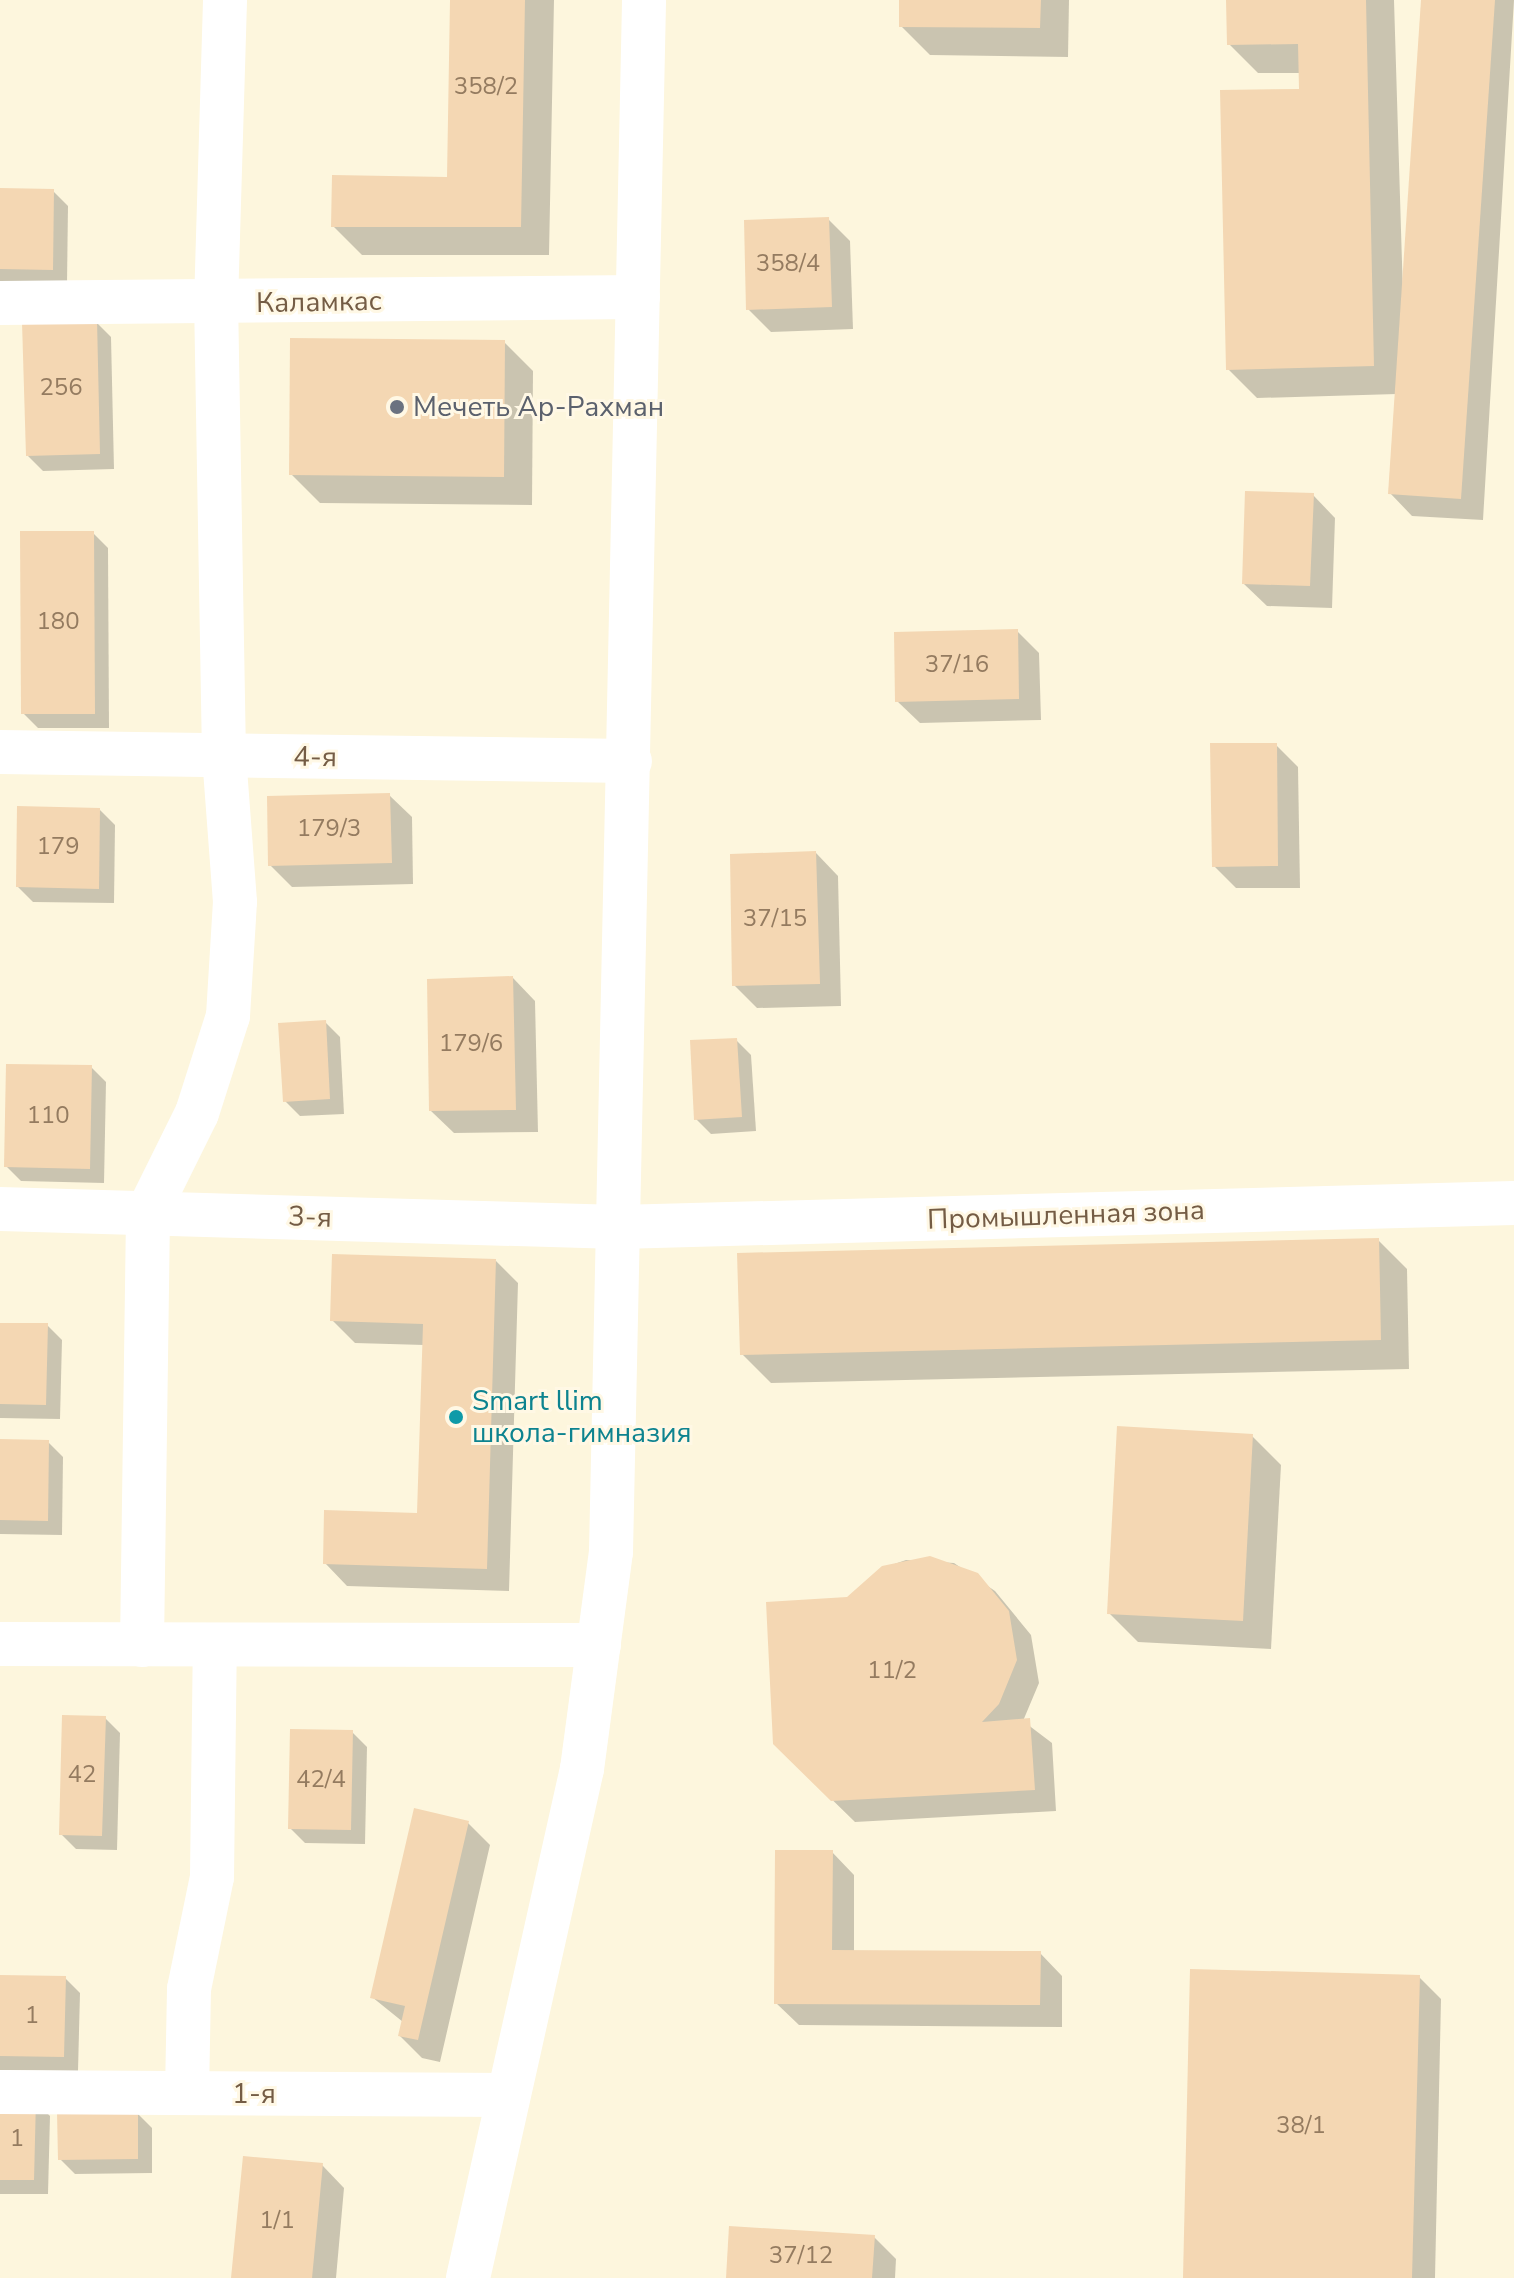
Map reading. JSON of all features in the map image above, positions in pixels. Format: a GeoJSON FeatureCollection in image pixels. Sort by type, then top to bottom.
{"type":"FeatureCollection","features":[{"type":"Feature","properties":{"kind":"street"},"geometry":{"type":"LineString","coordinates":[[142,1645],[148,1212],[197,1113],[228,1016],[235,902],[224,756],[216,304],[225,0]]}},
{"type":"Feature","properties":{"kind":"street"},"geometry":{"type":"LineString","coordinates":[[468,2278],[582,1769],[611,1552],[644,0]]}},
{"type":"Feature","properties":{"kind":"street","name":"Каламкас"},"geometry":{"type":"LineString","coordinates":[[0,303],[216,304],[638,297]]}},
{"type":"Feature","properties":{"kind":"street","name":"4-я"},"geometry":{"type":"LineString","coordinates":[[0,752],[630,761]]}},
{"type":"Feature","properties":{"kind":"street","name":"Промышленная зона"},"geometry":{"type":"LineString","coordinates":[[619,1227],[1514,1203]]}},
{"type":"Feature","properties":{"kind":"street","name":"3-я"},"geometry":{"type":"LineString","coordinates":[[0,1209],[619,1227]]}},
{"type":"Feature","properties":{"kind":"street"},"geometry":{"type":"LineString","coordinates":[[0,1644],[599,1645]]}},
{"type":"Feature","properties":{"kind":"street"},"geometry":{"type":"LineString","coordinates":[[187,2093],[189,1989],[212,1877],[215,1645]]}},
{"type":"Feature","properties":{"kind":"street","name":"1-я"},"geometry":{"type":"LineString","coordinates":[[0,2092],[507,2095]]}},
{"type":"Feature","properties":{"kind":"building"},"geometry":{"type":"Polygon","coordinates":[[[450,0],[525,0],[521,227],[331,227],[332,175],[447,177],[450,0]]]}},
{"type":"Feature","properties":{"kind":"building"},"geometry":{"type":"Polygon","coordinates":[[[899,0],[1041,0],[1040,28],[899,27],[899,0]]]}},
{"type":"Feature","properties":{"kind":"building"},"geometry":{"type":"Polygon","coordinates":[[[1226,0],[1366,0],[1374,366],[1226,370],[1220,90],[1299,89],[1298,44],[1227,45],[1226,0]]]}},
{"type":"Feature","properties":{"kind":"building"},"geometry":{"type":"Polygon","coordinates":[[[1421,0],[1495,0],[1461,499],[1388,494],[1421,0]]]}},
{"type":"Feature","properties":{"kind":"building"},"geometry":{"type":"Polygon","coordinates":[[[0,188],[54,189],[53,270],[0,269],[0,188]]]}},
{"type":"Feature","properties":{"kind":"building"},"geometry":{"type":"Polygon","coordinates":[[[829,217],[832,307],[746,310],[744,220],[829,217]]]}},
{"type":"Feature","properties":{"kind":"building"},"geometry":{"type":"Polygon","coordinates":[[[97,320],[100,454],[26,456],[22,322],[97,320]]]}},
{"type":"Feature","properties":{"kind":"building","name":"Мечеть Ар-Рахман"},"geometry":{"type":"Polygon","coordinates":[[[290,338],[505,340],[504,477],[289,475],[290,338]]]}},
{"type":"Feature","properties":{"kind":"building"},"geometry":{"type":"Polygon","coordinates":[[[1245,491],[1314,493],[1310,586],[1242,584],[1245,491]]]}},
{"type":"Feature","properties":{"kind":"building"},"geometry":{"type":"Polygon","coordinates":[[[20,531],[94,531],[95,714],[21,714],[20,531]]]}},
{"type":"Feature","properties":{"kind":"building"},"geometry":{"type":"Polygon","coordinates":[[[1018,629],[1019,699],[895,702],[894,632],[1018,629]]]}},
{"type":"Feature","properties":{"kind":"building"},"geometry":{"type":"Polygon","coordinates":[[[1210,743],[1277,743],[1278,866],[1212,867],[1210,743]]]}},
{"type":"Feature","properties":{"kind":"building"},"geometry":{"type":"Polygon","coordinates":[[[390,793],[392,863],[268,866],[267,796],[390,793]]]}},
{"type":"Feature","properties":{"kind":"building"},"geometry":{"type":"Polygon","coordinates":[[[17,806],[100,808],[99,889],[16,887],[17,806]]]}},
{"type":"Feature","properties":{"kind":"building"},"geometry":{"type":"Polygon","coordinates":[[[816,851],[820,984],[732,986],[730,854],[816,851]]]}},
{"type":"Feature","properties":{"kind":"building"},"geometry":{"type":"Polygon","coordinates":[[[513,976],[516,1110],[429,1111],[427,979],[513,976]]]}},
{"type":"Feature","properties":{"kind":"building"},"geometry":{"type":"Polygon","coordinates":[[[326,1020],[330,1099],[283,1102],[278,1023],[326,1020]]]}},
{"type":"Feature","properties":{"kind":"building"},"geometry":{"type":"Polygon","coordinates":[[[737,1038],[742,1117],[694,1120],[690,1040],[737,1038]]]}},
{"type":"Feature","properties":{"kind":"building"},"geometry":{"type":"Polygon","coordinates":[[[6,1064],[92,1065],[90,1169],[4,1167],[6,1064]]]}},
{"type":"Feature","properties":{"kind":"building"},"geometry":{"type":"Polygon","coordinates":[[[1379,1238],[1381,1340],[740,1355],[737,1253],[1379,1238]]]}},
{"type":"Feature","properties":{"kind":"building","name":"Smart llim школа-гимназия"},"geometry":{"type":"Polygon","coordinates":[[[332,1254],[496,1259],[487,1569],[323,1564],[324,1510],[417,1513],[423,1324],[330,1321],[332,1254]]]}},
{"type":"Feature","properties":{"kind":"building"},"geometry":{"type":"Polygon","coordinates":[[[0,1323],[48,1323],[46,1405],[0,1404],[0,1323]]]}},
{"type":"Feature","properties":{"kind":"building"},"geometry":{"type":"Polygon","coordinates":[[[1117,1426],[1253,1434],[1243,1621],[1107,1614],[1117,1426]]]}},
{"type":"Feature","properties":{"kind":"building"},"geometry":{"type":"Polygon","coordinates":[[[0,1439],[49,1440],[48,1521],[0,1520],[0,1439]]]}},
{"type":"Feature","properties":{"kind":"building"},"geometry":{"type":"Polygon","coordinates":[[[930,1556],[978,1573],[1009,1611],[1017,1660],[999,1704],[982,1722],[1030,1718],[1035,1790],[831,1801],[773,1744],[766,1602],[847,1597],[882,1566],[930,1556]]]}},
{"type":"Feature","properties":{"kind":"building"},"geometry":{"type":"Polygon","coordinates":[[[62,1715],[106,1716],[102,1836],[59,1835],[62,1715]]]}},
{"type":"Feature","properties":{"kind":"building"},"geometry":{"type":"Polygon","coordinates":[[[290,1729],[353,1730],[351,1830],[288,1829],[290,1729]]]}},
{"type":"Feature","properties":{"kind":"building"},"geometry":{"type":"Polygon","coordinates":[[[414,1808],[469,1821],[418,2040],[398,2036],[405,2006],[370,1998],[414,1808]]]}},
{"type":"Feature","properties":{"kind":"building"},"geometry":{"type":"Polygon","coordinates":[[[775,1850],[833,1850],[832,1950],[1041,1951],[1040,2005],[774,2004],[775,1850]]]}},
{"type":"Feature","properties":{"kind":"building"},"geometry":{"type":"Polygon","coordinates":[[[1190,1969],[1420,1975],[1412,2278],[1183,2278],[1190,1969]]]}},
{"type":"Feature","properties":{"kind":"building"},"geometry":{"type":"Polygon","coordinates":[[[0,1975],[66,1976],[64,2057],[0,2056],[0,1975]]]}},
{"type":"Feature","properties":{"kind":"building"},"geometry":{"type":"Polygon","coordinates":[[[0,2098],[36,2099],[34,2180],[0,2180],[0,2098]]]}},
{"type":"Feature","properties":{"kind":"building"},"geometry":{"type":"Polygon","coordinates":[[[138,2111],[138,2159],[58,2160],[57,2112],[138,2111]]]}},
{"type":"Feature","properties":{"kind":"building"},"geometry":{"type":"Polygon","coordinates":[[[243,2156],[323,2163],[312,2278],[231,2278],[243,2156]]]}},
{"type":"Feature","properties":{"kind":"building"},"geometry":{"type":"Polygon","coordinates":[[[729,2226],[875,2235],[872,2278],[726,2278],[729,2226]]]}},
{"type":"Feature","properties":{"kind":"place","name":"Мечеть Ар-Рахман"},"geometry":{"type":"Point","coordinates":[397,407]}},
{"type":"Feature","properties":{"kind":"place","name":"Smart llim школа-гимназия"},"geometry":{"type":"Point","coordinates":[456,1417]}}]}
